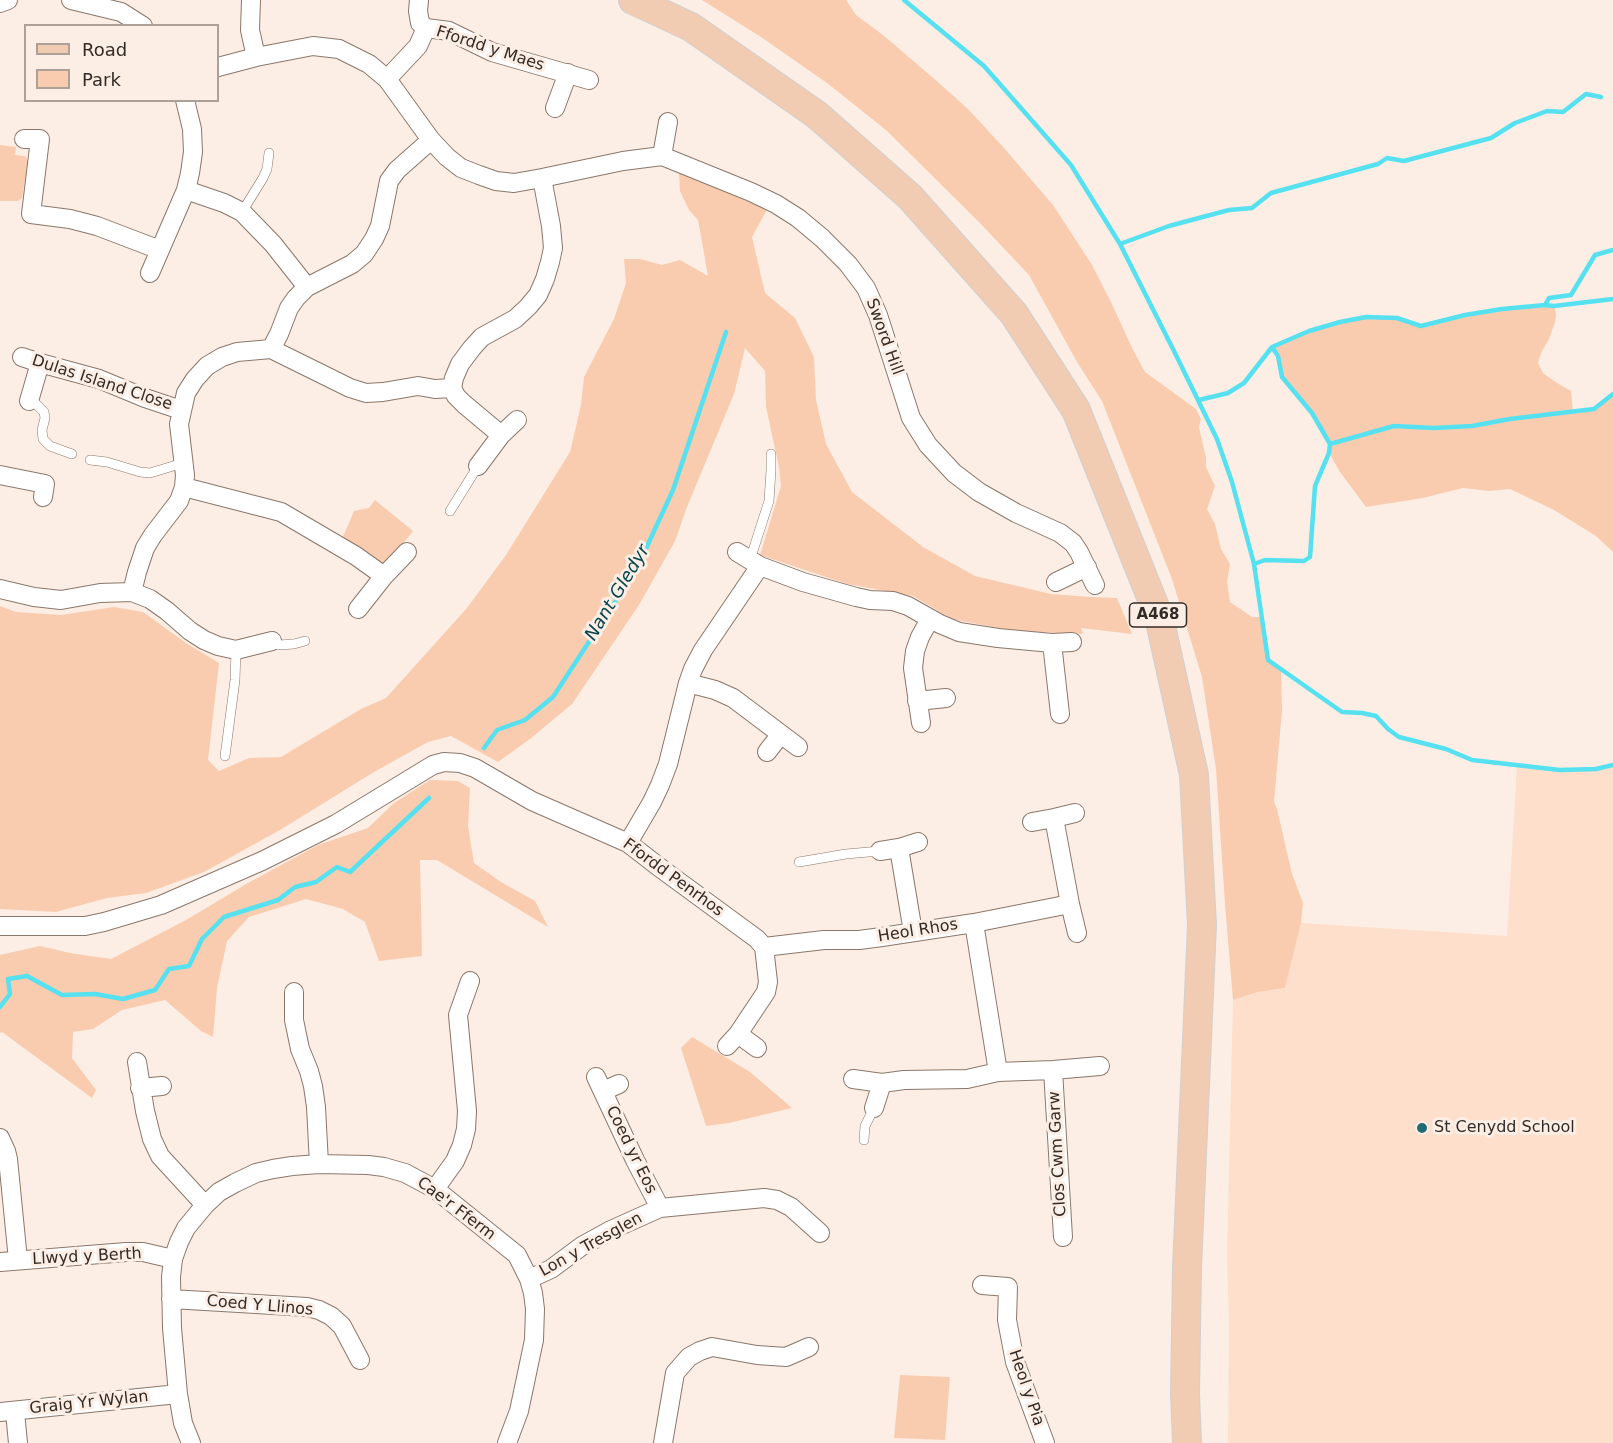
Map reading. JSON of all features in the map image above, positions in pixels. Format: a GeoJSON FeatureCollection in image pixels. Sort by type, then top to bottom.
{"type":"FeatureCollection","features":[{"type":"Feature","properties":{"kind":"main road","name":"A468"},"geometry":{"type":"LineString","coordinates":[[633,0],[691,27],[817,115],[910,197],[1014,314],[1076,410],[1159,617],[1194,775],[1202,925],[1187,1268],[1185,1394],[1187,1443]]}},
{"type":"Feature","properties":{"kind":"street"},"geometry":{"type":"LineString","coordinates":[[0,3],[8,0]]}},
{"type":"Feature","properties":{"kind":"street"},"geometry":{"type":"LineString","coordinates":[[71,0],[122,12],[140,24]]}},
{"type":"Feature","properties":{"kind":"street"},"geometry":{"type":"LineString","coordinates":[[251,0],[250,30],[256,57]]}},
{"type":"Feature","properties":{"kind":"street","name":"Ffordd y Maes"},"geometry":{"type":"LineString","coordinates":[[419,0],[420,22],[426,28],[449,31],[492,52],[589,80]]}},
{"type":"Feature","properties":{"kind":"street","name":"Ffordd y Maes"},"geometry":{"type":"LineString","coordinates":[[387,79],[418,45],[426,28]]}},
{"type":"Feature","properties":{"kind":"street"},"geometry":{"type":"LineString","coordinates":[[219,68],[256,57],[313,46],[339,49],[369,64],[387,79],[431,140],[388,181],[380,226],[364,254],[352,264],[307,287],[296,298],[288,308],[271,349]]}},
{"type":"Feature","properties":{"kind":"street"},"geometry":{"type":"LineString","coordinates":[[555,108],[568,74]]}},
{"type":"Feature","properties":{"kind":"street"},"geometry":{"type":"LineString","coordinates":[[150,273],[186,190],[190,173],[193,152],[192,129],[185,102]]}},
{"type":"Feature","properties":{"kind":"street"},"geometry":{"type":"LineString","coordinates":[[662,156],[668,122]]}},
{"type":"Feature","properties":{"kind":"street"},"geometry":{"type":"LineString","coordinates":[[24,139],[40,140],[24,213],[79,221],[160,250]]}},
{"type":"Feature","properties":{"kind":"street","name":"Sword Hill"},"geometry":{"type":"LineString","coordinates":[[431,140],[461,168],[496,181],[513,183],[623,161],[662,156],[751,192],[798,218],[848,264],[866,288],[878,315],[911,418],[928,445],[954,473],[979,492],[1073,543],[1095,585]]}},
{"type":"Feature","properties":{"kind":"street"},"geometry":{"type":"LineString","coordinates":[[501,435],[464,404],[452,388],[460,364],[472,348],[482,337],[515,319],[528,307],[538,295],[545,279],[553,248],[552,226],[542,178]]}},
{"type":"Feature","properties":{"kind":"street"},"geometry":{"type":"LineString","coordinates":[[186,190],[242,212],[273,244],[307,287]]}},
{"type":"Feature","properties":{"kind":"street"},"geometry":{"type":"LineString","coordinates":[[132,592],[146,548],[179,501],[184,487],[185,475],[179,424],[181,410],[186,393],[207,366],[222,357],[237,352],[271,349],[350,388],[366,393],[418,386],[435,389],[452,388]]}},
{"type":"Feature","properties":{"kind":"street","name":"Dulas Island Close"},"geometry":{"type":"LineString","coordinates":[[22,357],[99,379],[181,410]]}},
{"type":"Feature","properties":{"kind":"street"},"geometry":{"type":"LineString","coordinates":[[28,401],[40,363]]}},
{"type":"Feature","properties":{"kind":"street"},"geometry":{"type":"LineString","coordinates":[[478,466],[501,435],[518,420]]}},
{"type":"Feature","properties":{"kind":"street"},"geometry":{"type":"LineString","coordinates":[[0,475],[45,484],[43,496]]}},
{"type":"Feature","properties":{"kind":"street"},"geometry":{"type":"LineString","coordinates":[[184,487],[281,512],[356,556],[384,576]]}},
{"type":"Feature","properties":{"kind":"street"},"geometry":{"type":"LineString","coordinates":[[358,609],[407,552]]}},
{"type":"Feature","properties":{"kind":"street"},"geometry":{"type":"LineString","coordinates":[[628,843],[652,802],[668,764],[688,683],[749,559],[803,582],[856,597],[893,601],[908,606],[959,632],[1052,643],[1072,642]]}},
{"type":"Feature","properties":{"kind":"street"},"geometry":{"type":"LineString","coordinates":[[1056,582],[1087,567]]}},
{"type":"Feature","properties":{"kind":"street"},"geometry":{"type":"LineString","coordinates":[[0,589],[34,597],[61,600],[100,593],[132,592],[150,599],[204,640],[236,650],[272,641]]}},
{"type":"Feature","properties":{"kind":"street"},"geometry":{"type":"LineString","coordinates":[[921,723],[913,668],[915,651],[930,618]]}},
{"type":"Feature","properties":{"kind":"street"},"geometry":{"type":"LineString","coordinates":[[1052,643],[1060,714]]}},
{"type":"Feature","properties":{"kind":"street"},"geometry":{"type":"LineString","coordinates":[[688,683],[715,690],[733,698],[798,747]]}},
{"type":"Feature","properties":{"kind":"street"},"geometry":{"type":"LineString","coordinates":[[917,701],[946,698]]}},
{"type":"Feature","properties":{"kind":"street"},"geometry":{"type":"LineString","coordinates":[[767,752],[781,734]]}},
{"type":"Feature","properties":{"kind":"street","name":"Ffordd Penrhos"},"geometry":{"type":"LineString","coordinates":[[0,926],[85,926],[161,905],[262,861],[336,824],[433,765],[444,762],[460,763],[475,768],[532,801],[628,843],[750,933],[764,947]]}},
{"type":"Feature","properties":{"kind":"street"},"geometry":{"type":"LineString","coordinates":[[1032,822],[1075,813]]}},
{"type":"Feature","properties":{"kind":"street"},"geometry":{"type":"LineString","coordinates":[[1054,818],[1077,933]]}},
{"type":"Feature","properties":{"kind":"street"},"geometry":{"type":"LineString","coordinates":[[880,851],[918,842]]}},
{"type":"Feature","properties":{"kind":"street"},"geometry":{"type":"LineString","coordinates":[[899,848],[913,932]]}},
{"type":"Feature","properties":{"kind":"street","name":"Heol Rhos"},"geometry":{"type":"LineString","coordinates":[[764,947],[824,940],[859,940],[974,923],[1070,904]]}},
{"type":"Feature","properties":{"kind":"street"},"geometry":{"type":"LineString","coordinates":[[974,923],[998,1072]]}},
{"type":"Feature","properties":{"kind":"street"},"geometry":{"type":"LineString","coordinates":[[757,1048],[733,1040],[766,992],[768,982],[764,947]]}},
{"type":"Feature","properties":{"kind":"street"},"geometry":{"type":"LineString","coordinates":[[435,1189],[455,1161],[466,1129],[467,1112],[458,1015],[470,981]]}},
{"type":"Feature","properties":{"kind":"street"},"geometry":{"type":"LineString","coordinates":[[294,992],[294,1020],[314,1097],[319,1164]]}},
{"type":"Feature","properties":{"kind":"street"},"geometry":{"type":"LineString","coordinates":[[137,1062],[140,1088],[152,1139],[160,1156],[205,1205]]}},
{"type":"Feature","properties":{"kind":"street","name":"Clos Cwm Garw"},"geometry":{"type":"LineString","coordinates":[[853,1079],[882,1083],[968,1078],[998,1072],[1100,1066]]}},
{"type":"Feature","properties":{"kind":"street","name":"Clos Cwm Garw"},"geometry":{"type":"LineString","coordinates":[[1053,1070],[1064,1237]]}},
{"type":"Feature","properties":{"kind":"street"},"geometry":{"type":"LineString","coordinates":[[874,1108],[882,1083]]}},
{"type":"Feature","properties":{"kind":"street","name":"Coed yr Eos"},"geometry":{"type":"LineString","coordinates":[[606,1084],[635,1160],[660,1208]]}},
{"type":"Feature","properties":{"kind":"street"},"geometry":{"type":"LineString","coordinates":[[140,1088],[162,1086]]}},
{"type":"Feature","properties":{"kind":"street"},"geometry":{"type":"LineString","coordinates":[[0,1138],[8,1159],[9,1261]]}},
{"type":"Feature","properties":{"kind":"street","name":"Cae'r Fferm"},"geometry":{"type":"LineString","coordinates":[[191,1443],[183,1424],[178,1394],[171,1299],[173,1259],[186,1228],[219,1192],[256,1173],[292,1166],[319,1164],[368,1165],[405,1173],[435,1189],[517,1256],[529,1279],[533,1293],[534,1340],[519,1411],[507,1443]]}},
{"type":"Feature","properties":{"kind":"street","name":"Lon y Tresglen"},"geometry":{"type":"LineString","coordinates":[[529,1279],[551,1269],[582,1246],[611,1230],[660,1208],[764,1198],[777,1200],[791,1208],[820,1233]]}},
{"type":"Feature","properties":{"kind":"street","name":"Llwyd y Berth"},"geometry":{"type":"LineString","coordinates":[[9,1261],[126,1252],[143,1252],[173,1259]]}},
{"type":"Feature","properties":{"kind":"street","name":"Heol y Pia"},"geometry":{"type":"LineString","coordinates":[[982,1285],[1008,1287],[1008,1320],[1015,1362],[1045,1443]]}},
{"type":"Feature","properties":{"kind":"street","name":"Coed Y Llinos"},"geometry":{"type":"LineString","coordinates":[[171,1299],[308,1307],[319,1310],[331,1316],[342,1326],[360,1360]]}},
{"type":"Feature","properties":{"kind":"street"},"geometry":{"type":"LineString","coordinates":[[663,1443],[675,1372],[689,1357],[712,1347],[757,1355],[786,1357],[809,1347]]}},
{"type":"Feature","properties":{"kind":"street","name":"Graig Yr Wylan"},"geometry":{"type":"LineString","coordinates":[[8,1412],[178,1394]]}},
{"type":"Feature","properties":{"kind":"street"},"geometry":{"type":"LineString","coordinates":[[8,1412],[18,1443]]}},
{"type":"Feature","properties":{"kind":"lane"},"geometry":{"type":"LineString","coordinates":[[242,212],[267,170],[269,153]]}},
{"type":"Feature","properties":{"kind":"lane"},"geometry":{"type":"LineString","coordinates":[[28,401],[36,404],[44,412],[43,439],[50,446],[72,454]]}},
{"type":"Feature","properties":{"kind":"lane"},"geometry":{"type":"LineString","coordinates":[[749,559],[762,528],[769,501],[771,454]]}},
{"type":"Feature","properties":{"kind":"lane"},"geometry":{"type":"LineString","coordinates":[[90,460],[150,473],[183,463]]}},
{"type":"Feature","properties":{"kind":"lane"},"geometry":{"type":"LineString","coordinates":[[450,511],[478,466]]}},
{"type":"Feature","properties":{"kind":"lane"},"geometry":{"type":"LineString","coordinates":[[272,641],[279,645],[305,641]]}},
{"type":"Feature","properties":{"kind":"lane"},"geometry":{"type":"LineString","coordinates":[[225,756],[235,680],[236,650]]}},
{"type":"Feature","properties":{"kind":"lane"},"geometry":{"type":"LineString","coordinates":[[799,862],[880,851]]}},
{"type":"Feature","properties":{"kind":"lane"},"geometry":{"type":"LineString","coordinates":[[864,1140],[866,1126],[874,1108]]}},
{"type":"Feature","properties":{"kind":"shaded area","name":"St Cenydd School"},"geometry":{"type":"Polygon","coordinates":[[[1517,765],[1561,770],[1596,769],[1613,765],[1613,1443],[1228,1443],[1227,1255],[1233,1000],[1258,992],[1285,988],[1301,923],[1507,936],[1517,765]]]}},
{"type":"Feature","properties":{"kind":"green space"},"geometry":{"type":"Polygon","coordinates":[[[702,0],[846,0],[856,15],[883,35],[968,109],[1053,205],[1092,265],[1145,372],[1196,409],[1201,419],[1199,427],[1206,467],[1215,486],[1207,509],[1215,524],[1221,549],[1230,564],[1227,582],[1230,602],[1252,617],[1263,617],[1268,659],[1281,668],[1282,710],[1274,802],[1292,874],[1303,903],[1301,923],[1285,988],[1258,992],[1233,1000],[1216,769],[1202,677],[1172,579],[1102,401],[1077,362],[1029,275],[886,130],[827,83],[761,37],[702,0]]]}},
{"type":"Feature","properties":{"kind":"green space"},"geometry":{"type":"Polygon","coordinates":[[[0,145],[16,147],[15,155],[25,156],[28,161],[22,198],[18,201],[0,201],[0,145]]]}},
{"type":"Feature","properties":{"kind":"green space"},"geometry":{"type":"Polygon","coordinates":[[[679,173],[769,206],[752,237],[765,293],[795,318],[814,357],[816,400],[826,444],[852,492],[923,547],[975,576],[1051,594],[1117,598],[1132,634],[1081,628],[1083,634],[1013,631],[952,619],[913,596],[847,584],[760,555],[781,486],[766,407],[765,371],[745,348],[734,394],[675,541],[639,605],[572,704],[530,739],[498,762],[451,736],[428,742],[374,772],[280,830],[204,872],[146,893],[107,898],[56,912],[0,909],[0,606],[16,612],[61,615],[114,607],[143,612],[219,663],[208,760],[219,771],[249,758],[281,757],[361,709],[386,698],[467,608],[506,555],[570,452],[581,405],[584,377],[614,319],[626,283],[624,259],[640,259],[662,265],[680,260],[708,276],[698,220],[689,210],[680,191],[679,173]]]}},
{"type":"Feature","properties":{"kind":"green space"},"geometry":{"type":"Polygon","coordinates":[[[1545,305],[1554,306],[1556,314],[1549,339],[1538,363],[1543,373],[1571,391],[1573,412],[1594,409],[1613,394],[1613,552],[1596,536],[1554,510],[1510,489],[1489,491],[1463,488],[1423,498],[1366,507],[1329,453],[1330,444],[1312,413],[1282,377],[1278,357],[1272,347],[1309,331],[1366,317],[1397,318],[1421,326],[1465,315],[1545,305]]]}},
{"type":"Feature","properties":{"kind":"green space"},"geometry":{"type":"Polygon","coordinates":[[[375,500],[413,531],[384,576],[339,546],[354,511],[369,508],[375,500]]]}},
{"type":"Feature","properties":{"kind":"green space"},"geometry":{"type":"Polygon","coordinates":[[[430,780],[458,781],[470,788],[468,826],[474,863],[501,882],[535,901],[548,927],[437,860],[420,860],[422,956],[379,961],[365,922],[343,909],[306,899],[249,917],[227,941],[217,988],[213,1037],[201,1031],[165,1000],[122,1010],[93,1029],[73,1032],[72,1058],[96,1090],[92,1098],[2,1032],[0,1033],[0,955],[40,946],[111,959],[186,920],[318,845],[368,828],[394,803],[430,780]]]}},
{"type":"Feature","properties":{"kind":"green space"},"geometry":{"type":"Polygon","coordinates":[[[692,1037],[750,1072],[792,1108],[706,1126],[681,1048],[692,1037]]]}},
{"type":"Feature","properties":{"kind":"green space"},"geometry":{"type":"Polygon","coordinates":[[[900,1375],[950,1377],[945,1440],[894,1438],[900,1375]]]}},
{"type":"Feature","properties":{"kind":"waterway"},"geometry":{"type":"LineString","coordinates":[[904,0],[984,66],[1071,165],[1120,244],[1217,439],[1232,482],[1254,564],[1268,660],[1342,712],[1376,716],[1399,737],[1446,749],[1472,760],[1560,770],[1596,769],[1613,765]]}},
{"type":"Feature","properties":{"kind":"waterway"},"geometry":{"type":"LineString","coordinates":[[1120,244],[1169,226],[1229,210],[1252,208],[1271,193],[1378,164],[1387,158],[1404,161],[1491,138],[1515,123],[1547,111],[1563,112],[1586,94],[1601,97]]}},
{"type":"Feature","properties":{"kind":"waterway"},"geometry":{"type":"LineString","coordinates":[[1545,305],[1549,298],[1571,295],[1595,255],[1613,250]]}},
{"type":"Feature","properties":{"kind":"waterway"},"geometry":{"type":"LineString","coordinates":[[1199,400],[1228,393],[1244,383],[1272,347],[1309,331],[1340,322],[1366,317],[1397,318],[1421,326],[1502,309],[1613,299]]}},
{"type":"Feature","properties":{"kind":"waterway","name":"Nant Gledyr"},"geometry":{"type":"LineString","coordinates":[[484,748],[497,730],[525,720],[553,697],[637,568],[673,490],[726,332]]}},
{"type":"Feature","properties":{"kind":"waterway"},"geometry":{"type":"LineString","coordinates":[[1254,564],[1265,560],[1304,561],[1310,557],[1315,486],[1329,453],[1330,444],[1312,413],[1282,377],[1278,356],[1272,347]]}},
{"type":"Feature","properties":{"kind":"waterway"},"geometry":{"type":"LineString","coordinates":[[1330,444],[1394,426],[1434,428],[1472,426],[1594,409],[1613,394]]}},
{"type":"Feature","properties":{"kind":"waterway","name":"Nant Gledyr"},"geometry":{"type":"LineString","coordinates":[[0,1007],[10,994],[8,979],[27,976],[62,995],[95,994],[123,999],[155,990],[169,969],[189,966],[202,939],[224,917],[278,900],[295,887],[316,882],[337,867],[350,872],[429,798]]}},
{"type":"Feature","properties":{"kind":"place","name":"St Cenydd School"},"geometry":{"type":"Point","coordinates":[1422,1128]}}]}
